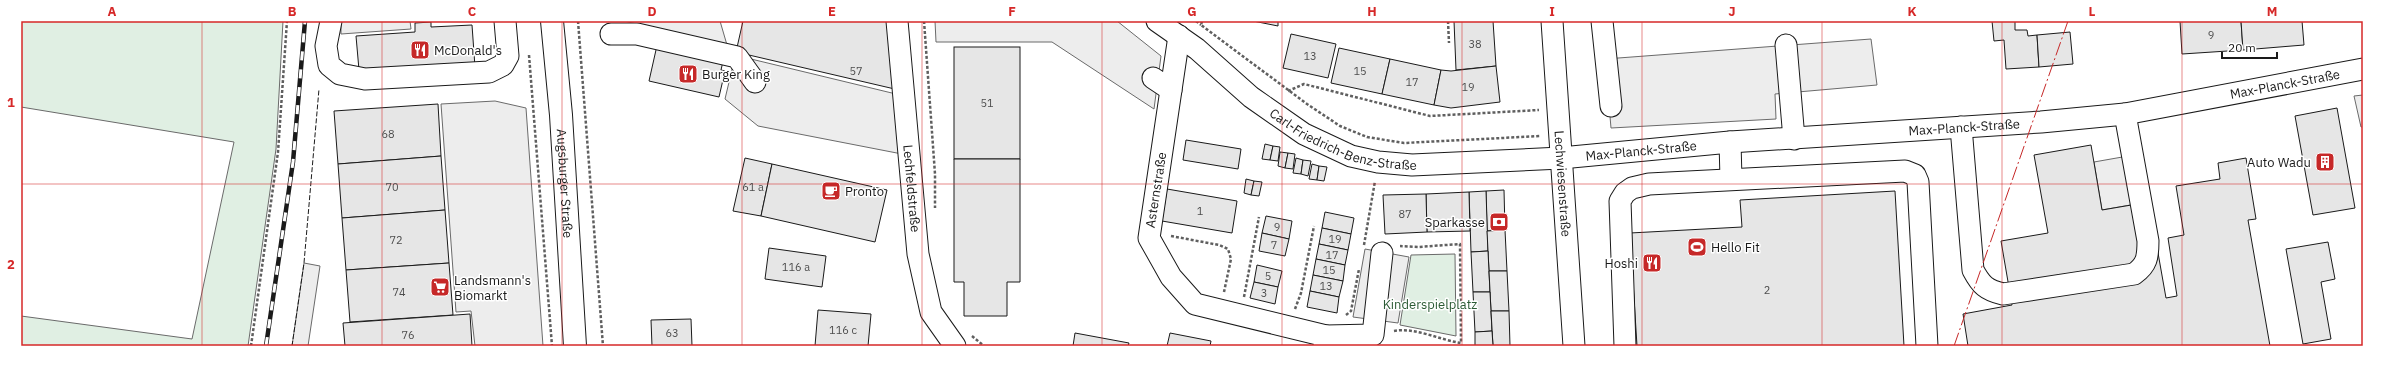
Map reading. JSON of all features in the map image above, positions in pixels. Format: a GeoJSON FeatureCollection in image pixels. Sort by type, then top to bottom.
{"type":"FeatureCollection","features":[{"type":"Feature","properties":{"kind":"main road","name":"Augsburger Straße"},"geometry":{"type":"LineString","coordinates":[[552,21],[561,115],[575,346]]}},
{"type":"Feature","properties":{"kind":"street"},"geometry":{"type":"LineString","coordinates":[[331,21],[326,46],[329,65],[340,74],[365,79],[489,72],[503,65],[508,56],[505,21]]}},
{"type":"Feature","properties":{"kind":"street","name":"Lechfeldstraße"},"geometry":{"type":"LineString","coordinates":[[897,21],[918,254],[931,312],[961,339]]}},
{"type":"Feature","properties":{"kind":"street","name":"Carl-Friedrich-Benz-Straße"},"geometry":{"type":"LineString","coordinates":[[1157,21],[1179,36],[1251,97],[1304,134],[1351,156],[1378,162],[1420,165],[1561,158]]}},
{"type":"Feature","properties":{"kind":"street","name":"Lechwiesenstraße"},"geometry":{"type":"LineString","coordinates":[[1552,21],[1574,346]]}},
{"type":"Feature","properties":{"kind":"street"},"geometry":{"type":"LineString","coordinates":[[1602,21],[1611,106]]}},
{"type":"Feature","properties":{"kind":"street"},"geometry":{"type":"LineString","coordinates":[[611,34],[637,34],[737,57],[755,82]]}},
{"type":"Feature","properties":{"kind":"street","name":"Asternstraße"},"geometry":{"type":"LineString","coordinates":[[1179,36],[1149,238],[1171,277],[1195,304],[1291,328],[1325,341],[1373,335]]}},
{"type":"Feature","properties":{"kind":"street"},"geometry":{"type":"LineString","coordinates":[[1786,45],[1794,139]]}},
{"type":"Feature","properties":{"kind":"street","name":"Max-Planck-Straße"},"geometry":{"type":"LineString","coordinates":[[1561,158],[1730,142],[1794,139],[2125,114],[2363,69]]}},
{"type":"Feature","properties":{"kind":"street"},"geometry":{"type":"LineString","coordinates":[[1153,78],[1171,90]]}},
{"type":"Feature","properties":{"kind":"street"},"geometry":{"type":"LineString","coordinates":[[1961,127],[1973,270],[1980,283],[1987,290],[2008,294],[2134,274],[2144,267],[2148,258],[2148,242],[2125,114]]}},
{"type":"Feature","properties":{"kind":"street"},"geometry":{"type":"LineString","coordinates":[[1730,142],[1731,179]]}},
{"type":"Feature","properties":{"kind":"street"},"geometry":{"type":"LineString","coordinates":[[1625,346],[1620,201],[1625,193],[1632,188],[1649,184],[1905,171],[1915,175],[1918,182],[1927,346]]}},
{"type":"Feature","properties":{"kind":"street"},"geometry":{"type":"LineString","coordinates":[[1373,335],[1378,249]]}},
{"type":"Feature","properties":{"kind":"path"},"geometry":{"type":"LineString","coordinates":[[251,346],[278,152],[287,21]]}},
{"type":"Feature","properties":{"kind":"path"},"geometry":{"type":"LineString","coordinates":[[578,21],[603,346]]}},
{"type":"Feature","properties":{"kind":"path"},"geometry":{"type":"LineString","coordinates":[[924,21],[935,174],[935,210]]}},
{"type":"Feature","properties":{"kind":"path"},"geometry":{"type":"LineString","coordinates":[[1196,21],[1288,90],[1340,126],[1367,137],[1404,143],[1543,136]]}},
{"type":"Feature","properties":{"kind":"path"},"geometry":{"type":"LineString","coordinates":[[1201,25],[1202,21]]}},
{"type":"Feature","properties":{"kind":"path"},"geometry":{"type":"LineString","coordinates":[[1448,21],[1449,42]]}},
{"type":"Feature","properties":{"kind":"path"},"geometry":{"type":"LineString","coordinates":[[529,50],[552,346]]}},
{"type":"Feature","properties":{"kind":"path"},"geometry":{"type":"LineString","coordinates":[[1288,90],[1304,84],[1430,116],[1558,110]]}},
{"type":"Feature","properties":{"kind":"path"},"geometry":{"type":"LineString","coordinates":[[1364,244],[1378,162]]}},
{"type":"Feature","properties":{"kind":"path"},"geometry":{"type":"LineString","coordinates":[[1230,313],[1259,217]]}},
{"type":"Feature","properties":{"kind":"path"},"geometry":{"type":"LineString","coordinates":[[1291,328],[1297,300],[1301,293],[1314,226]]}},
{"type":"Feature","properties":{"kind":"path"},"geometry":{"type":"LineString","coordinates":[[1150,233],[1219,245],[1228,249],[1231,259],[1230,313]]}},
{"type":"Feature","properties":{"kind":"path"},"geometry":{"type":"LineString","coordinates":[[1364,244],[1378,249],[1460,244],[1462,343],[1443,340],[1422,332],[1399,330],[1373,335]]}},
{"type":"Feature","properties":{"kind":"path"},"geometry":{"type":"LineString","coordinates":[[1364,244],[1378,249]]}},
{"type":"Feature","properties":{"kind":"path"},"geometry":{"type":"LineString","coordinates":[[1325,341],[1351,311],[1359,266]]}},
{"type":"Feature","properties":{"kind":"path"},"geometry":{"type":"LineString","coordinates":[[961,339],[984,346]]}},
{"type":"Feature","properties":{"kind":"green space"},"geometry":{"type":"Polygon","coordinates":[[[21,21],[283,21],[276,149],[248,346],[21,346],[21,316],[192,339],[234,142],[21,107],[21,21]]]}},
{"type":"Feature","properties":{"kind":"green space","name":"Kinderspielplatz"},"geometry":{"type":"Polygon","coordinates":[[[1455,254],[1456,336],[1400,325],[1411,255],[1455,254]]]}},
{"type":"Feature","properties":{"kind":"shaded area"},"geometry":{"type":"Polygon","coordinates":[[[341,21],[410,21],[411,29],[341,34],[341,21]]]}},
{"type":"Feature","properties":{"kind":"shaded area"},"geometry":{"type":"Polygon","coordinates":[[[624,21],[720,21],[727,45],[624,21]]]}},
{"type":"Feature","properties":{"kind":"shaded area"},"geometry":{"type":"Polygon","coordinates":[[[935,21],[1117,21],[1161,56],[1154,109],[1052,42],[936,42],[935,21]]]}},
{"type":"Feature","properties":{"kind":"shaded area"},"geometry":{"type":"Polygon","coordinates":[[[1871,39],[1877,85],[1775,94],[1776,119],[1611,128],[1605,59],[1871,39]]]}},
{"type":"Feature","properties":{"kind":"shaded area"},"geometry":{"type":"Polygon","coordinates":[[[751,59],[896,94],[902,154],[758,126],[725,99],[734,61],[751,59]]]}},
{"type":"Feature","properties":{"kind":"shaded area"},"geometry":{"type":"Polygon","coordinates":[[[2363,95],[2363,127],[2361,127],[2354,96],[2363,95]]]}},
{"type":"Feature","properties":{"kind":"shaded area"},"geometry":{"type":"Polygon","coordinates":[[[495,101],[526,108],[543,346],[475,346],[471,311],[456,312],[441,104],[495,101]]]}},
{"type":"Feature","properties":{"kind":"shaded area"},"geometry":{"type":"Polygon","coordinates":[[[2128,156],[2136,204],[2102,210],[2094,162],[2128,156]]]}},
{"type":"Feature","properties":{"kind":"shaded area"},"geometry":{"type":"Polygon","coordinates":[[[1365,249],[1409,257],[1398,323],[1353,317],[1365,249]]]}},
{"type":"Feature","properties":{"kind":"shaded area"},"geometry":{"type":"Polygon","coordinates":[[[304,263],[320,266],[308,346],[292,346],[304,263]]]}},
{"type":"Feature","properties":{"kind":"building"},"geometry":{"type":"Polygon","coordinates":[[[743,21],[888,21],[899,90],[736,52],[743,21]]]}},
{"type":"Feature","properties":{"kind":"building"},"geometry":{"type":"Polygon","coordinates":[[[1253,21],[1278,21],[1278,26],[1253,21]]]}},
{"type":"Feature","properties":{"kind":"building"},"geometry":{"type":"Polygon","coordinates":[[[1454,21],[1493,21],[1496,66],[1456,70],[1454,21]]]}},
{"type":"Feature","properties":{"kind":"building"},"geometry":{"type":"Polygon","coordinates":[[[1992,21],[2015,21],[2015,30],[2027,30],[2028,36],[2037,35],[2039,67],[2006,69],[2004,40],[1994,41],[1992,21]]]}},
{"type":"Feature","properties":{"kind":"building"},"geometry":{"type":"Polygon","coordinates":[[[2180,21],[2241,21],[2243,50],[2182,54],[2180,21]]]}},
{"type":"Feature","properties":{"kind":"building"},"geometry":{"type":"Polygon","coordinates":[[[2241,21],[2302,21],[2304,45],[2243,50],[2241,21]]]}},
{"type":"Feature","properties":{"kind":"building"},"geometry":{"type":"Polygon","coordinates":[[[431,22],[431,27],[472,25],[475,67],[359,70],[356,36],[415,32],[415,23],[431,22]]]}},
{"type":"Feature","properties":{"kind":"building"},"geometry":{"type":"Polygon","coordinates":[[[2070,32],[2073,64],[2039,67],[2037,35],[2070,32]]]}},
{"type":"Feature","properties":{"kind":"building"},"geometry":{"type":"Polygon","coordinates":[[[1291,34],[1336,44],[1328,78],[1283,68],[1291,34]]]}},
{"type":"Feature","properties":{"kind":"building"},"geometry":{"type":"Polygon","coordinates":[[[658,41],[724,57],[721,70],[725,71],[719,97],[649,81],[658,41]]]}},
{"type":"Feature","properties":{"kind":"building"},"geometry":{"type":"Polygon","coordinates":[[[954,47],[1020,47],[1020,159],[954,159],[954,47]]]}},
{"type":"Feature","properties":{"kind":"building"},"geometry":{"type":"Polygon","coordinates":[[[1339,48],[1390,59],[1382,94],[1331,83],[1339,48]]]}},
{"type":"Feature","properties":{"kind":"building"},"geometry":{"type":"Polygon","coordinates":[[[1390,59],[1441,70],[1434,105],[1382,94],[1390,59]]]}},
{"type":"Feature","properties":{"kind":"building"},"geometry":{"type":"Polygon","coordinates":[[[1496,66],[1500,102],[1451,108],[1434,105],[1441,70],[1451,71],[1496,66]]]}},
{"type":"Feature","properties":{"kind":"building"},"geometry":{"type":"Polygon","coordinates":[[[438,104],[441,156],[338,164],[334,111],[438,104]]]}},
{"type":"Feature","properties":{"kind":"building","name":"Auto Wadu"},"geometry":{"type":"Polygon","coordinates":[[[2337,108],[2355,208],[2313,215],[2295,116],[2337,108]]]}},
{"type":"Feature","properties":{"kind":"building"},"geometry":{"type":"Polygon","coordinates":[[[1186,140],[1241,149],[1238,169],[1183,160],[1186,140]]]}},
{"type":"Feature","properties":{"kind":"building"},"geometry":{"type":"Polygon","coordinates":[[[1265,144],[1273,146],[1270,160],[1262,159],[1265,144]]]}},
{"type":"Feature","properties":{"kind":"building"},"geometry":{"type":"Polygon","coordinates":[[[2091,145],[2102,210],[2149,202],[2166,298],[2177,296],[2168,238],[2184,235],[2176,186],[2220,179],[2218,163],[2246,158],[2256,219],[2248,220],[2270,346],[1968,346],[1963,314],[2012,305],[2001,241],[2048,233],[2034,155],[2091,145]]]}},
{"type":"Feature","properties":{"kind":"building"},"geometry":{"type":"Polygon","coordinates":[[[1273,146],[1280,147],[1278,161],[1270,160],[1273,146]]]}},
{"type":"Feature","properties":{"kind":"building"},"geometry":{"type":"Polygon","coordinates":[[[1280,152],[1288,153],[1285,168],[1278,166],[1280,152]]]}},
{"type":"Feature","properties":{"kind":"building"},"geometry":{"type":"Polygon","coordinates":[[[1288,153],[1295,154],[1293,169],[1285,168],[1288,153]]]}},
{"type":"Feature","properties":{"kind":"building"},"geometry":{"type":"Polygon","coordinates":[[[441,156],[445,210],[342,218],[338,164],[441,156]]]}},
{"type":"Feature","properties":{"kind":"building"},"geometry":{"type":"Polygon","coordinates":[[[745,158],[772,164],[761,216],[733,211],[745,158]]]}},
{"type":"Feature","properties":{"kind":"building"},"geometry":{"type":"Polygon","coordinates":[[[1296,158],[1303,160],[1301,174],[1293,173],[1296,158]]]}},
{"type":"Feature","properties":{"kind":"building"},"geometry":{"type":"Polygon","coordinates":[[[954,159],[1020,159],[1020,282],[1007,282],[1007,316],[964,316],[964,282],[954,282],[954,159]]]}},
{"type":"Feature","properties":{"kind":"building"},"geometry":{"type":"Polygon","coordinates":[[[1303,160],[1311,161],[1308,176],[1301,174],[1303,160]]]}},
{"type":"Feature","properties":{"kind":"building"},"geometry":{"type":"Polygon","coordinates":[[[772,164],[887,190],[875,242],[761,216],[772,164]]]}},
{"type":"Feature","properties":{"kind":"building"},"geometry":{"type":"Polygon","coordinates":[[[1312,164],[1319,166],[1317,180],[1309,179],[1312,164]]]}},
{"type":"Feature","properties":{"kind":"building"},"geometry":{"type":"Polygon","coordinates":[[[1319,166],[1327,167],[1324,181],[1317,180],[1319,166]]]}},
{"type":"Feature","properties":{"kind":"building"},"geometry":{"type":"Polygon","coordinates":[[[1246,179],[1254,181],[1251,195],[1244,193],[1246,179]]]}},
{"type":"Feature","properties":{"kind":"building"},"geometry":{"type":"Polygon","coordinates":[[[1254,181],[1262,182],[1259,196],[1251,195],[1254,181]]]}},
{"type":"Feature","properties":{"kind":"building"},"geometry":{"type":"Polygon","coordinates":[[[1167,189],[1237,201],[1232,233],[1162,221],[1167,189]]]}},
{"type":"Feature","properties":{"kind":"building"},"geometry":{"type":"Polygon","coordinates":[[[1504,190],[1505,230],[1487,231],[1486,191],[1504,190]]]}},
{"type":"Feature","properties":{"kind":"building"},"geometry":{"type":"Polygon","coordinates":[[[1486,191],[1488,251],[1471,252],[1469,192],[1486,191]]]}},
{"type":"Feature","properties":{"kind":"building"},"geometry":{"type":"Polygon","coordinates":[[[1895,191],[1904,346],[1637,346],[1630,233],[1742,227],[1740,200],[1895,191]]]}},
{"type":"Feature","properties":{"kind":"building"},"geometry":{"type":"Polygon","coordinates":[[[1469,192],[1470,231],[1427,232],[1426,194],[1469,192]]]}},
{"type":"Feature","properties":{"kind":"building"},"geometry":{"type":"Polygon","coordinates":[[[1426,194],[1427,232],[1385,234],[1383,195],[1426,194]]]}},
{"type":"Feature","properties":{"kind":"building"},"geometry":{"type":"Polygon","coordinates":[[[445,210],[449,263],[346,270],[342,218],[445,210]]]}},
{"type":"Feature","properties":{"kind":"building"},"geometry":{"type":"Polygon","coordinates":[[[1325,212],[1354,218],[1351,234],[1322,228],[1325,212]]]}},
{"type":"Feature","properties":{"kind":"building"},"geometry":{"type":"Polygon","coordinates":[[[1266,216],[1292,221],[1289,239],[1262,233],[1266,216]]]}},
{"type":"Feature","properties":{"kind":"building"},"geometry":{"type":"Polygon","coordinates":[[[1322,228],[1351,234],[1348,250],[1319,244],[1322,228]]]}},
{"type":"Feature","properties":{"kind":"building"},"geometry":{"type":"Polygon","coordinates":[[[1505,230],[1507,271],[1489,271],[1487,231],[1505,230]]]}},
{"type":"Feature","properties":{"kind":"building"},"geometry":{"type":"Polygon","coordinates":[[[1262,233],[1289,239],[1285,256],[1259,251],[1262,233]]]}},
{"type":"Feature","properties":{"kind":"building"},"geometry":{"type":"Polygon","coordinates":[[[2328,242],[2335,279],[2321,282],[2331,339],[2303,344],[2286,249],[2328,242]]]}},
{"type":"Feature","properties":{"kind":"building"},"geometry":{"type":"Polygon","coordinates":[[[1319,244],[1348,250],[1345,265],[1316,259],[1319,244]]]}},
{"type":"Feature","properties":{"kind":"building"},"geometry":{"type":"Polygon","coordinates":[[[769,248],[826,256],[822,287],[765,279],[769,248]]]}},
{"type":"Feature","properties":{"kind":"building"},"geometry":{"type":"Polygon","coordinates":[[[1488,251],[1490,292],[1473,292],[1471,252],[1488,251]]]}},
{"type":"Feature","properties":{"kind":"building"},"geometry":{"type":"Polygon","coordinates":[[[1316,259],[1345,265],[1343,281],[1313,275],[1316,259]]]}},
{"type":"Feature","properties":{"kind":"building"},"geometry":{"type":"Polygon","coordinates":[[[449,263],[453,315],[350,322],[346,270],[449,263]]]}},
{"type":"Feature","properties":{"kind":"building"},"geometry":{"type":"Polygon","coordinates":[[[1257,265],[1282,271],[1278,287],[1254,282],[1257,265]]]}},
{"type":"Feature","properties":{"kind":"building"},"geometry":{"type":"Polygon","coordinates":[[[1489,271],[1507,271],[1509,311],[1491,311],[1489,271]]]}},
{"type":"Feature","properties":{"kind":"building"},"geometry":{"type":"Polygon","coordinates":[[[1313,275],[1343,281],[1339,297],[1310,291],[1313,275]]]}},
{"type":"Feature","properties":{"kind":"building"},"geometry":{"type":"Polygon","coordinates":[[[1254,282],[1278,287],[1275,304],[1250,298],[1254,282]]]}},
{"type":"Feature","properties":{"kind":"building"},"geometry":{"type":"Polygon","coordinates":[[[1310,291],[1339,297],[1337,313],[1307,307],[1310,291]]]}},
{"type":"Feature","properties":{"kind":"building"},"geometry":{"type":"Polygon","coordinates":[[[1473,292],[1490,292],[1492,331],[1475,332],[1473,292]]]}},
{"type":"Feature","properties":{"kind":"building"},"geometry":{"type":"Polygon","coordinates":[[[818,310],[871,314],[868,346],[815,346],[818,310]]]}},
{"type":"Feature","properties":{"kind":"building"},"geometry":{"type":"Polygon","coordinates":[[[1491,311],[1509,311],[1510,346],[1493,346],[1491,311]]]}},
{"type":"Feature","properties":{"kind":"building"},"geometry":{"type":"Polygon","coordinates":[[[470,314],[472,346],[345,346],[343,323],[470,314]]]}},
{"type":"Feature","properties":{"kind":"building"},"geometry":{"type":"Polygon","coordinates":[[[691,319],[692,346],[652,346],[651,320],[691,319]]]}},
{"type":"Feature","properties":{"kind":"building"},"geometry":{"type":"Polygon","coordinates":[[[1492,331],[1493,346],[1475,346],[1475,332],[1492,331]]]}},
{"type":"Feature","properties":{"kind":"building"},"geometry":{"type":"Polygon","coordinates":[[[1075,333],[1129,343],[1128,346],[1073,346],[1075,333]]]}},
{"type":"Feature","properties":{"kind":"building"},"geometry":{"type":"Polygon","coordinates":[[[1170,333],[1211,341],[1210,346],[1167,346],[1170,333]]]}},
{"type":"Feature","properties":{"kind":"railway"},"geometry":{"type":"LineString","coordinates":[[266,346],[293,162],[305,21]]}},
{"type":"Feature","properties":{"kind":"fence"},"geometry":{"type":"LineString","coordinates":[[292,346],[304,263],[319,89]]}},
{"type":"Feature","properties":{"kind":"power"},"geometry":{"type":"LineString","coordinates":[[1954,346],[2068,21]]}},
{"type":"Feature","properties":{"kind":"place","name":"McDonald's"},"geometry":{"type":"Point","coordinates":[420,50]}},
{"type":"Feature","properties":{"kind":"place","name":"Burger King"},"geometry":{"type":"Point","coordinates":[688,74]}},
{"type":"Feature","properties":{"kind":"place","name":"Auto Wadu"},"geometry":{"type":"Point","coordinates":[2325,162]}},
{"type":"Feature","properties":{"kind":"place","name":"Pronto"},"geometry":{"type":"Point","coordinates":[831,191]}},
{"type":"Feature","properties":{"kind":"place","name":"Sparkasse"},"geometry":{"type":"Point","coordinates":[1499,222]}},
{"type":"Feature","properties":{"kind":"place","name":"Hello Fit"},"geometry":{"type":"Point","coordinates":[1697,247]}},
{"type":"Feature","properties":{"kind":"place","name":"Hoshi"},"geometry":{"type":"Point","coordinates":[1652,263]}},
{"type":"Feature","properties":{"kind":"place","name":"Landsmann's Biomarkt"},"geometry":{"type":"Point","coordinates":[440,287]}}]}
